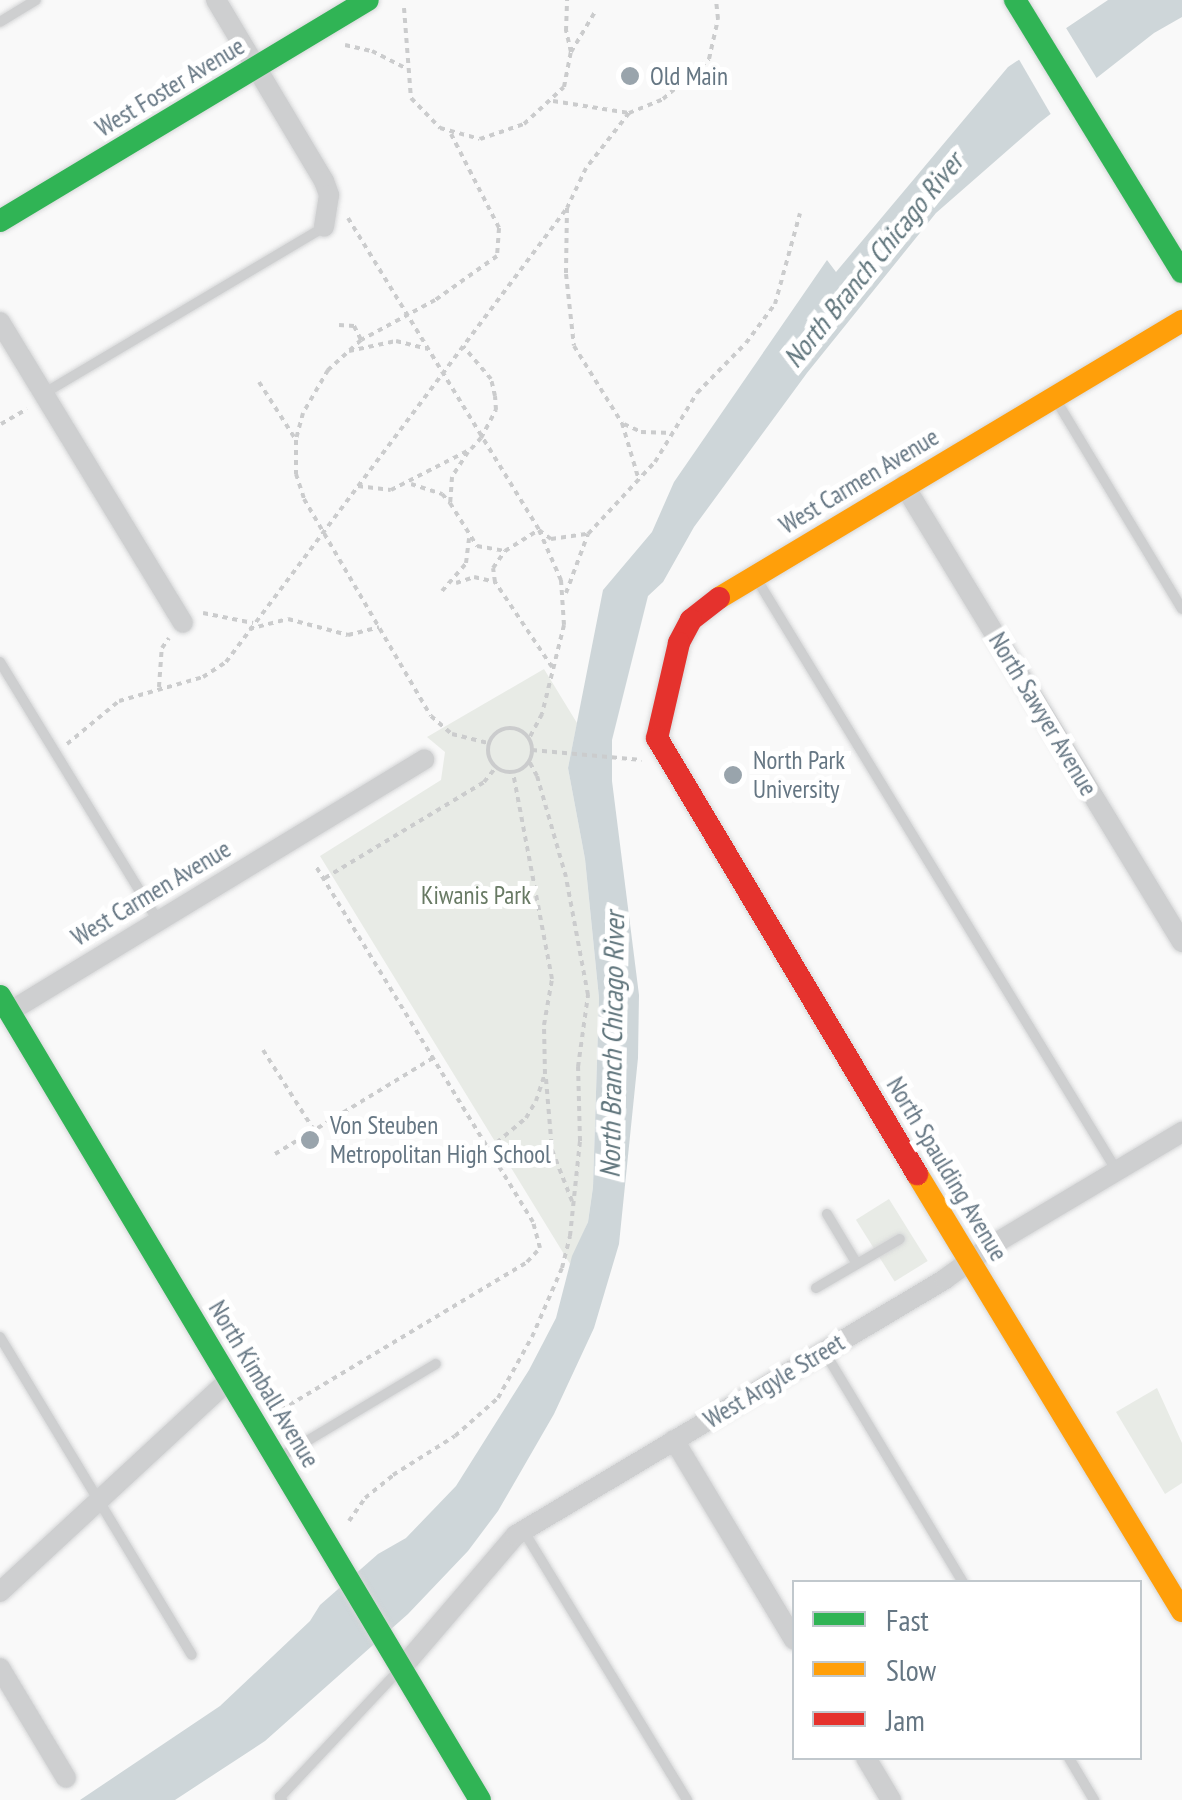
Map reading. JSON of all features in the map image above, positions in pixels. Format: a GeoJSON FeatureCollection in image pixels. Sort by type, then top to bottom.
{"type":"FeatureCollection","features":[{"type":"Feature","properties":{"kind":"street"},"geometry":{"type":"LineString","coordinates":[[216,0],[329,195],[324,227]]}},
{"type":"Feature","properties":{"kind":"street","name":"West Foster Avenue"},"geometry":{"type":"LineString","coordinates":[[0,221],[368,0]]}},
{"type":"Feature","properties":{"kind":"street"},"geometry":{"type":"LineString","coordinates":[[1016,0],[1182,272]]}},
{"type":"Feature","properties":{"kind":"street","name":"West Carmen Avenue"},"geometry":{"type":"LineString","coordinates":[[664,755],[657,723],[679,643],[691,620],[754,575],[1182,321]]}},
{"type":"Feature","properties":{"kind":"street"},"geometry":{"type":"LineString","coordinates":[[0,322],[36,401],[183,623]]}},
{"type":"Feature","properties":{"kind":"street","name":"North Sawyer Avenue"},"geometry":{"type":"LineString","coordinates":[[904,486],[1182,942]]}},
{"type":"Feature","properties":{"kind":"street","name":"North Spaulding Avenue"},"geometry":{"type":"LineString","coordinates":[[664,755],[1182,1612]]}},
{"type":"Feature","properties":{"kind":"street","name":"West Carmen Avenue"},"geometry":{"type":"LineString","coordinates":[[4,1004],[158,921],[424,760]]}},
{"type":"Feature","properties":{"kind":"street","name":"North Kimball Avenue"},"geometry":{"type":"LineString","coordinates":[[4,1004],[480,1800]]}},
{"type":"Feature","properties":{"kind":"street","name":"West Argyle Street"},"geometry":{"type":"LineString","coordinates":[[400,1669],[433,1626],[523,1530],[1182,1132]]}},
{"type":"Feature","properties":{"kind":"street"},"geometry":{"type":"LineString","coordinates":[[0,1592],[229,1380]]}},
{"type":"Feature","properties":{"kind":"street"},"geometry":{"type":"LineString","coordinates":[[674,1440],[792,1637]]}},
{"type":"Feature","properties":{"kind":"street"},"geometry":{"type":"LineString","coordinates":[[0,1668],[66,1778]]}},
{"type":"Feature","properties":{"kind":"street"},"geometry":{"type":"LineString","coordinates":[[867,1760],[891,1800]]}},
{"type":"Feature","properties":{"kind":"lane"},"geometry":{"type":"LineString","coordinates":[[6,0],[14,14]]}},
{"type":"Feature","properties":{"kind":"lane"},"geometry":{"type":"LineString","coordinates":[[0,22],[36,0]]}},
{"type":"Feature","properties":{"kind":"lane"},"geometry":{"type":"LineString","coordinates":[[36,401],[324,227]]}},
{"type":"Feature","properties":{"kind":"lane"},"geometry":{"type":"LineString","coordinates":[[1054,397],[1182,610]]}},
{"type":"Feature","properties":{"kind":"lane"},"geometry":{"type":"LineString","coordinates":[[754,575],[1117,1171]]}},
{"type":"Feature","properties":{"kind":"lane"},"geometry":{"type":"LineString","coordinates":[[0,662],[158,921]]}},
{"type":"Feature","properties":{"kind":"lane"},"geometry":{"type":"LineString","coordinates":[[827,1214],[857,1264]]}},
{"type":"Feature","properties":{"kind":"lane"},"geometry":{"type":"LineString","coordinates":[[816,1288],[900,1238]]}},
{"type":"Feature","properties":{"kind":"lane"},"geometry":{"type":"LineString","coordinates":[[0,1337],[192,1655]]}},
{"type":"Feature","properties":{"kind":"lane"},"geometry":{"type":"LineString","coordinates":[[824,1351],[962,1580]]}},
{"type":"Feature","properties":{"kind":"lane"},"geometry":{"type":"LineString","coordinates":[[276,1460],[436,1364]]}},
{"type":"Feature","properties":{"kind":"lane"},"geometry":{"type":"LineString","coordinates":[[523,1530],[688,1800]]}},
{"type":"Feature","properties":{"kind":"lane"},"geometry":{"type":"LineString","coordinates":[[281,1798],[400,1669]]}},
{"type":"Feature","properties":{"kind":"lane"},"geometry":{"type":"LineString","coordinates":[[1069,1760],[1094,1800]]}},
{"type":"Feature","properties":{"kind":"path"},"geometry":{"type":"LineString","coordinates":[[568,0],[566,31],[571,52]]}},
{"type":"Feature","properties":{"kind":"path"},"geometry":{"type":"LineString","coordinates":[[55,752],[119,702],[215,670],[226,662],[567,208],[586,168],[629,113],[663,99],[709,59],[718,20],[716,0]]}},
{"type":"Feature","properties":{"kind":"path"},"geometry":{"type":"LineString","coordinates":[[404,8],[406,68],[418,110],[451,134],[466,139],[492,137],[524,124],[553,101],[564,87],[571,52],[596,10]]}},
{"type":"Feature","properties":{"kind":"path"},"geometry":{"type":"LineString","coordinates":[[343,44],[372,51],[406,68]]}},
{"type":"Feature","properties":{"kind":"path"},"geometry":{"type":"LineString","coordinates":[[553,101],[629,113]]}},
{"type":"Feature","properties":{"kind":"path"},"geometry":{"type":"LineString","coordinates":[[451,134],[489,204],[501,244],[489,263],[346,352],[314,389],[296,440],[296,474],[322,532],[442,728],[489,743]]}},
{"type":"Feature","properties":{"kind":"path"},"geometry":{"type":"LineString","coordinates":[[329,195],[539,530],[565,598]]}},
{"type":"Feature","properties":{"kind":"path"},"geometry":{"type":"LineString","coordinates":[[567,208],[566,274],[574,346],[622,423],[639,479]]}},
{"type":"Feature","properties":{"kind":"path"},"geometry":{"type":"LineString","coordinates":[[529,738],[542,714],[564,625],[565,598],[588,534],[639,479],[709,378],[746,343],[775,304],[800,213]]}},
{"type":"Feature","properties":{"kind":"path"},"geometry":{"type":"LineString","coordinates":[[340,325],[354,326],[360,340]]}},
{"type":"Feature","properties":{"kind":"path"},"geometry":{"type":"LineString","coordinates":[[346,352],[396,340],[428,349]]}},
{"type":"Feature","properties":{"kind":"path"},"geometry":{"type":"LineString","coordinates":[[450,503],[452,477],[496,410],[491,379],[464,346]]}},
{"type":"Feature","properties":{"kind":"path"},"geometry":{"type":"LineString","coordinates":[[259,382],[296,440]]}},
{"type":"Feature","properties":{"kind":"path"},"geometry":{"type":"LineString","coordinates":[[1,424],[36,401]]}},
{"type":"Feature","properties":{"kind":"path"},"geometry":{"type":"LineString","coordinates":[[622,423],[642,432],[673,433]]}},
{"type":"Feature","properties":{"kind":"path"},"geometry":{"type":"LineString","coordinates":[[358,486],[392,490],[470,449]]}},
{"type":"Feature","properties":{"kind":"path"},"geometry":{"type":"LineString","coordinates":[[408,484],[442,494],[468,534],[487,551],[504,551]]}},
{"type":"Feature","properties":{"kind":"path"},"geometry":{"type":"LineString","coordinates":[[539,530],[550,540],[588,534]]}},
{"type":"Feature","properties":{"kind":"path"},"geometry":{"type":"LineString","coordinates":[[539,530],[504,551],[493,568],[496,582],[553,669]]}},
{"type":"Feature","properties":{"kind":"path"},"geometry":{"type":"LineString","coordinates":[[442,591],[466,564],[468,534]]}},
{"type":"Feature","properties":{"kind":"path"},"geometry":{"type":"LineString","coordinates":[[451,584],[474,577],[496,582]]}},
{"type":"Feature","properties":{"kind":"path"},"geometry":{"type":"LineString","coordinates":[[248,629],[288,619],[348,636],[379,627]]}},
{"type":"Feature","properties":{"kind":"path"},"geometry":{"type":"LineString","coordinates":[[504,728],[518,729],[529,738],[532,750],[529,761],[512,772],[496,767],[489,756],[489,743],[504,728]]}},
{"type":"Feature","properties":{"kind":"path"},"geometry":{"type":"LineString","coordinates":[[532,750],[636,760]]}},
{"type":"Feature","properties":{"kind":"path"},"geometry":{"type":"LineString","coordinates":[[348,1521],[365,1498],[393,1475],[455,1436],[498,1398],[562,1268],[574,1205],[580,1141],[578,1067],[588,994],[566,876],[538,776],[529,761]]}},
{"type":"Feature","properties":{"kind":"path"},"geometry":{"type":"LineString","coordinates":[[324,879],[484,782],[496,767]]}},
{"type":"Feature","properties":{"kind":"path"},"geometry":{"type":"LineString","coordinates":[[512,772],[550,960],[544,1025],[552,1150],[574,1205]]}},
{"type":"Feature","properties":{"kind":"path"},"geometry":{"type":"LineString","coordinates":[[281,1410],[536,1256],[540,1237],[315,865]]}},
{"type":"Feature","properties":{"kind":"path"},"geometry":{"type":"LineString","coordinates":[[263,1050],[314,1130]]}},
{"type":"Feature","properties":{"kind":"path"},"geometry":{"type":"LineString","coordinates":[[275,1154],[433,1058]]}},
{"type":"Feature","properties":{"kind":"path"},"geometry":{"type":"LineString","coordinates":[[489,1149],[526,1118],[545,1074]]}},
{"type":"Feature","properties":{"kind":"green space","name":"Kiwanis Park"},"geometry":{"type":"Polygon","coordinates":[[[544,669],[577,723],[568,768],[585,859],[599,998],[593,1187],[588,1222],[570,1264],[320,856],[441,780],[445,752],[427,737],[544,669]]]}},
{"type":"Feature","properties":{"kind":"green space"},"geometry":{"type":"Polygon","coordinates":[[[889,1199],[928,1261],[895,1282],[856,1220],[889,1199]]]}},
{"type":"Feature","properties":{"kind":"green space"},"geometry":{"type":"Polygon","coordinates":[[[1157,1388],[1182,1443],[1182,1483],[1165,1494],[1116,1412],[1157,1388]]]}},
{"type":"Feature","properties":{"kind":"water","name":"North Branch Chicago River"},"geometry":{"type":"Polygon","coordinates":[[[1108,0],[1182,0],[1182,17],[1154,33],[1039,123],[936,213],[807,373],[694,527],[663,582],[648,596],[612,740],[612,781],[639,995],[638,1058],[619,1244],[594,1328],[554,1414],[498,1511],[468,1551],[408,1614],[265,1741],[175,1800],[80,1800],[220,1706],[310,1621],[320,1605],[378,1554],[406,1538],[456,1486],[529,1370],[556,1318],[572,1256],[588,1222],[593,1187],[599,998],[585,859],[568,768],[603,590],[652,532],[674,482],[827,260],[836,272],[1008,67],[1108,0]]]}},
{"type":"Feature","properties":{"kind":"pier"},"geometry":{"type":"Polygon","coordinates":[[[1063,23],[1099,82],[1053,118],[1017,56],[1063,23]]]}},
{"type":"Feature","properties":{"kind":"traffic: fast"},"geometry":{"type":"LineString","coordinates":[[0,221],[368,0]]}},
{"type":"Feature","properties":{"kind":"traffic: fast"},"geometry":{"type":"LineString","coordinates":[[1015,0],[1182,272]]}},
{"type":"Feature","properties":{"kind":"traffic: fast"},"geometry":{"type":"LineString","coordinates":[[0,996],[480,1800]]}},
{"type":"Feature","properties":{"kind":"traffic: slow"},"geometry":{"type":"LineString","coordinates":[[719,598],[1182,321]]}},
{"type":"Feature","properties":{"kind":"traffic: slow"},"geometry":{"type":"LineString","coordinates":[[917,1174],[1182,1611]]}},
{"type":"Feature","properties":{"kind":"traffic: jam"},"geometry":{"type":"LineString","coordinates":[[719,598],[691,620],[679,643],[657,738],[917,1174]]}},
{"type":"Feature","properties":{"kind":"place","name":"Old Main"},"geometry":{"type":"Point","coordinates":[630,76]}},
{"type":"Feature","properties":{"kind":"place","name":"North Park University"},"geometry":{"type":"Point","coordinates":[733,775]}},
{"type":"Feature","properties":{"kind":"place","name":"Von Steuben Metropolitan High School"},"geometry":{"type":"Point","coordinates":[310,1140]}}]}
